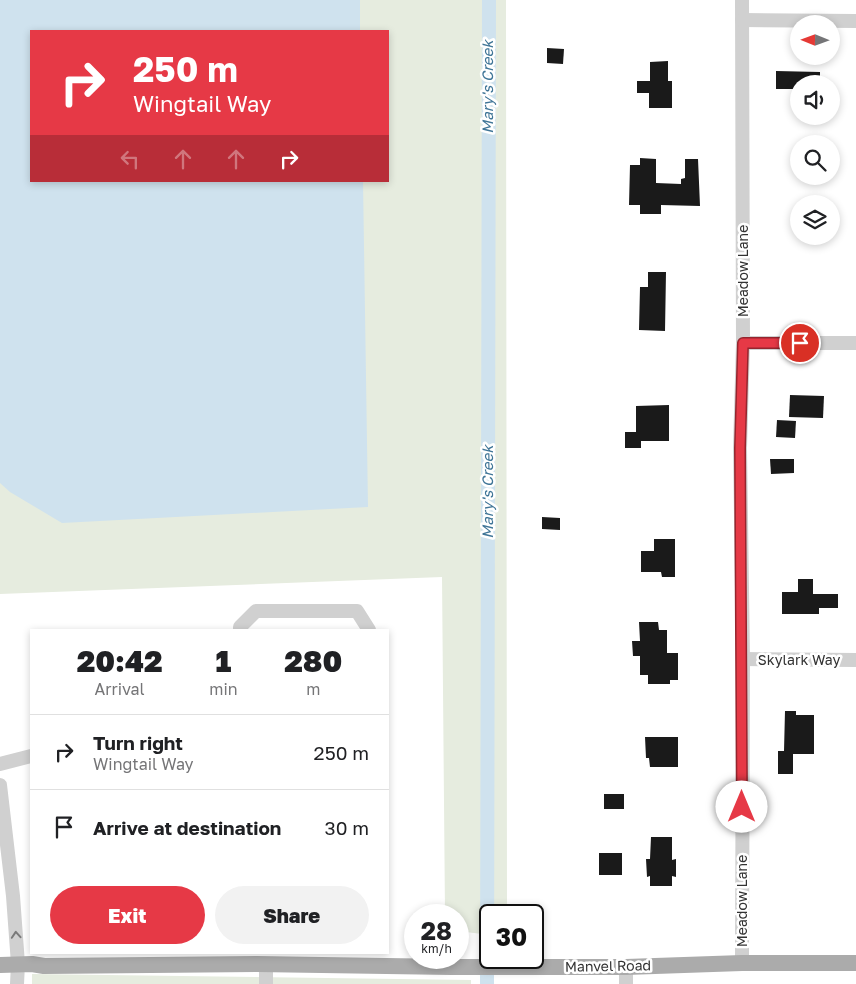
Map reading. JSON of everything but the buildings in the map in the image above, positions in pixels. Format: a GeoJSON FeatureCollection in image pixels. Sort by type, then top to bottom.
{"type":"FeatureCollection","features":[{"type":"Feature","properties":{"kind":"main road","name":"Manvel Road"},"geometry":{"type":"LineString","coordinates":[[0,965],[44,966],[260,960],[451,967],[626,967],[742,963],[856,963]]}},
{"type":"Feature","properties":{"kind":"street","name":"Meadow Lane"},"geometry":{"type":"LineString","coordinates":[[742,0],[743,343],[740,448],[743,659],[742,963]]}},
{"type":"Feature","properties":{"kind":"street"},"geometry":{"type":"LineString","coordinates":[[742,20],[856,21]]}},
{"type":"Feature","properties":{"kind":"street"},"geometry":{"type":"LineString","coordinates":[[743,343],[856,343]]}},
{"type":"Feature","properties":{"kind":"street"},"geometry":{"type":"LineString","coordinates":[[240,628],[256,611],[357,610],[368,629]]}},
{"type":"Feature","properties":{"kind":"street","name":"Skylark Way"},"geometry":{"type":"LineString","coordinates":[[743,659],[856,660]]}},
{"type":"Feature","properties":{"kind":"street"},"geometry":{"type":"LineString","coordinates":[[0,764],[30,756]]}},
{"type":"Feature","properties":{"kind":"street"},"geometry":{"type":"LineString","coordinates":[[0,785],[12,887],[18,984]]}},
{"type":"Feature","properties":{"kind":"street"},"geometry":{"type":"LineString","coordinates":[[260,960],[266,984]]}},
{"type":"Feature","properties":{"kind":"street"},"geometry":{"type":"LineString","coordinates":[[626,967],[626,984]]}},
{"type":"Feature","properties":{"kind":"shaded area"},"geometry":{"type":"Polygon","coordinates":[[[0,0],[506,0],[507,904],[479,904],[479,934],[469,932],[469,904],[445,904],[442,577],[0,594],[0,0]]]}},
{"type":"Feature","properties":{"kind":"shaded area"},"geometry":{"type":"Polygon","coordinates":[[[32,974],[471,980],[471,984],[32,984],[32,974]]]}},
{"type":"Feature","properties":{"kind":"water"},"geometry":{"type":"Polygon","coordinates":[[[0,0],[360,0],[360,30],[30,30],[30,182],[363,182],[368,507],[62,523],[10,492],[0,483],[0,0]]]}},
{"type":"Feature","properties":{"kind":"waterway","name":"Mary's Creek"},"geometry":{"type":"LineString","coordinates":[[487,984],[489,0]]}},
{"type":"Feature","properties":{"kind":"route"},"geometry":{"type":"LineString","coordinates":[[742,807],[743,659],[740,448],[743,343],[800,343]]}}]}
